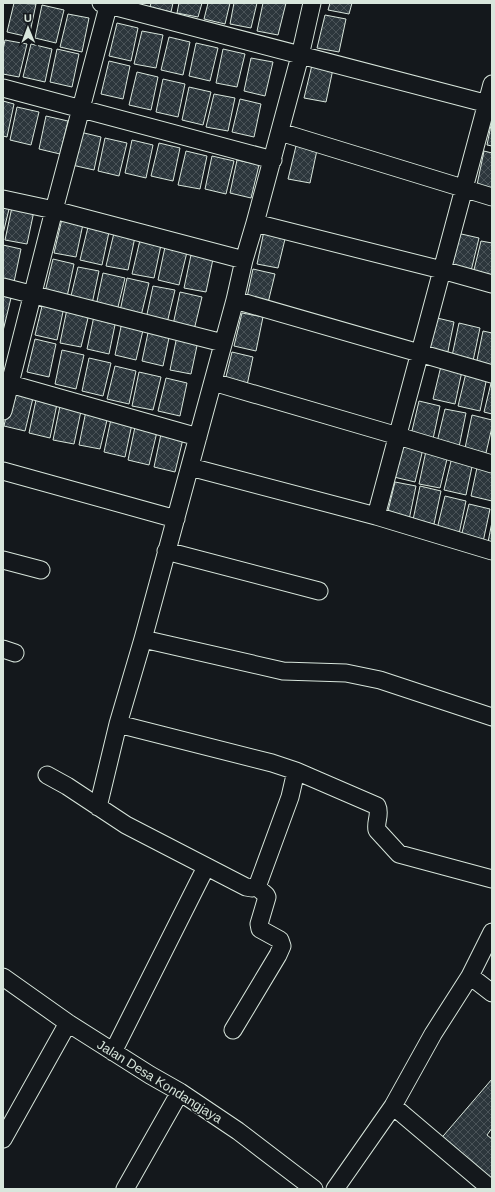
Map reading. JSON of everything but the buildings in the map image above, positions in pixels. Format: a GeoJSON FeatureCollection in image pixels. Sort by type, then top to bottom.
{"type":"FeatureCollection","features":[{"type":"Feature","properties":{"kind":"street"},"geometry":{"type":"LineString","coordinates":[[98,806],[118,724],[143,640],[235,300],[244,260],[280,132],[312,3]]}},
{"type":"Feature","properties":{"kind":"street"},"geometry":{"type":"LineString","coordinates":[[3,411],[7,383],[34,294],[54,210],[82,108],[106,4],[489,105]]}},
{"type":"Feature","properties":{"kind":"street"},"geometry":{"type":"LineString","coordinates":[[376,516],[464,188],[489,105],[492,84]]}},
{"type":"Feature","properties":{"kind":"street"},"geometry":{"type":"LineString","coordinates":[[3,88],[272,160]]}},
{"type":"Feature","properties":{"kind":"street"},"geometry":{"type":"LineString","coordinates":[[280,132],[492,197]]}},
{"type":"Feature","properties":{"kind":"street"},"geometry":{"type":"LineString","coordinates":[[3,199],[54,210],[244,260]]}},
{"type":"Feature","properties":{"kind":"street"},"geometry":{"type":"LineString","coordinates":[[255,223],[492,284]]}},
{"type":"Feature","properties":{"kind":"street"},"geometry":{"type":"LineString","coordinates":[[3,287],[223,342]]}},
{"type":"Feature","properties":{"kind":"street"},"geometry":{"type":"LineString","coordinates":[[235,300],[420,352],[492,374]]}},
{"type":"Feature","properties":{"kind":"street"},"geometry":{"type":"LineString","coordinates":[[212,382],[492,464]]}},
{"type":"Feature","properties":{"kind":"street"},"geometry":{"type":"LineString","coordinates":[[7,383],[198,437]]}},
{"type":"Feature","properties":{"kind":"street"},"geometry":{"type":"LineString","coordinates":[[190,467],[376,516],[492,551]]}},
{"type":"Feature","properties":{"kind":"street"},"geometry":{"type":"LineString","coordinates":[[3,471],[176,519]]}},
{"type":"Feature","properties":{"kind":"street"},"geometry":{"type":"LineString","coordinates":[[166,551],[319,591]]}},
{"type":"Feature","properties":{"kind":"street"},"geometry":{"type":"LineString","coordinates":[[3,560],[40,570]]}},
{"type":"Feature","properties":{"kind":"street"},"geometry":{"type":"LineString","coordinates":[[143,640],[283,671],[346,673],[380,680],[492,717]]}},
{"type":"Feature","properties":{"kind":"street"},"geometry":{"type":"LineString","coordinates":[[118,724],[272,763],[296,771],[377,806],[376,827],[399,854],[492,879]]}},
{"type":"Feature","properties":{"kind":"street"},"geometry":{"type":"LineString","coordinates":[[257,887],[290,798],[296,771]]}},
{"type":"Feature","properties":{"kind":"street"},"geometry":{"type":"LineString","coordinates":[[47,775],[67,786],[126,825],[246,887],[257,887],[266,895],[267,897],[259,924],[260,929],[280,940],[282,946],[233,1030]]}},
{"type":"Feature","properties":{"kind":"street"},"geometry":{"type":"LineString","coordinates":[[113,1052],[206,867]]}},
{"type":"Feature","properties":{"kind":"street"},"geometry":{"type":"LineString","coordinates":[[335,1189],[393,1106],[433,1034],[470,976],[492,932]]}},
{"type":"Feature","properties":{"kind":"street"},"geometry":{"type":"LineString","coordinates":[[470,976],[492,993]]}},
{"type":"Feature","properties":{"kind":"street","name":"Jalan Desa Kondangjaya"},"geometry":{"type":"LineString","coordinates":[[3,977],[68,1023],[180,1092],[238,1131],[314,1189]]}},
{"type":"Feature","properties":{"kind":"street"},"geometry":{"type":"LineString","coordinates":[[3,1139],[68,1023]]}},
{"type":"Feature","properties":{"kind":"street"},"geometry":{"type":"LineString","coordinates":[[125,1189],[180,1092]]}},
{"type":"Feature","properties":{"kind":"street"},"geometry":{"type":"LineString","coordinates":[[393,1106],[491,1189]]}}]}
